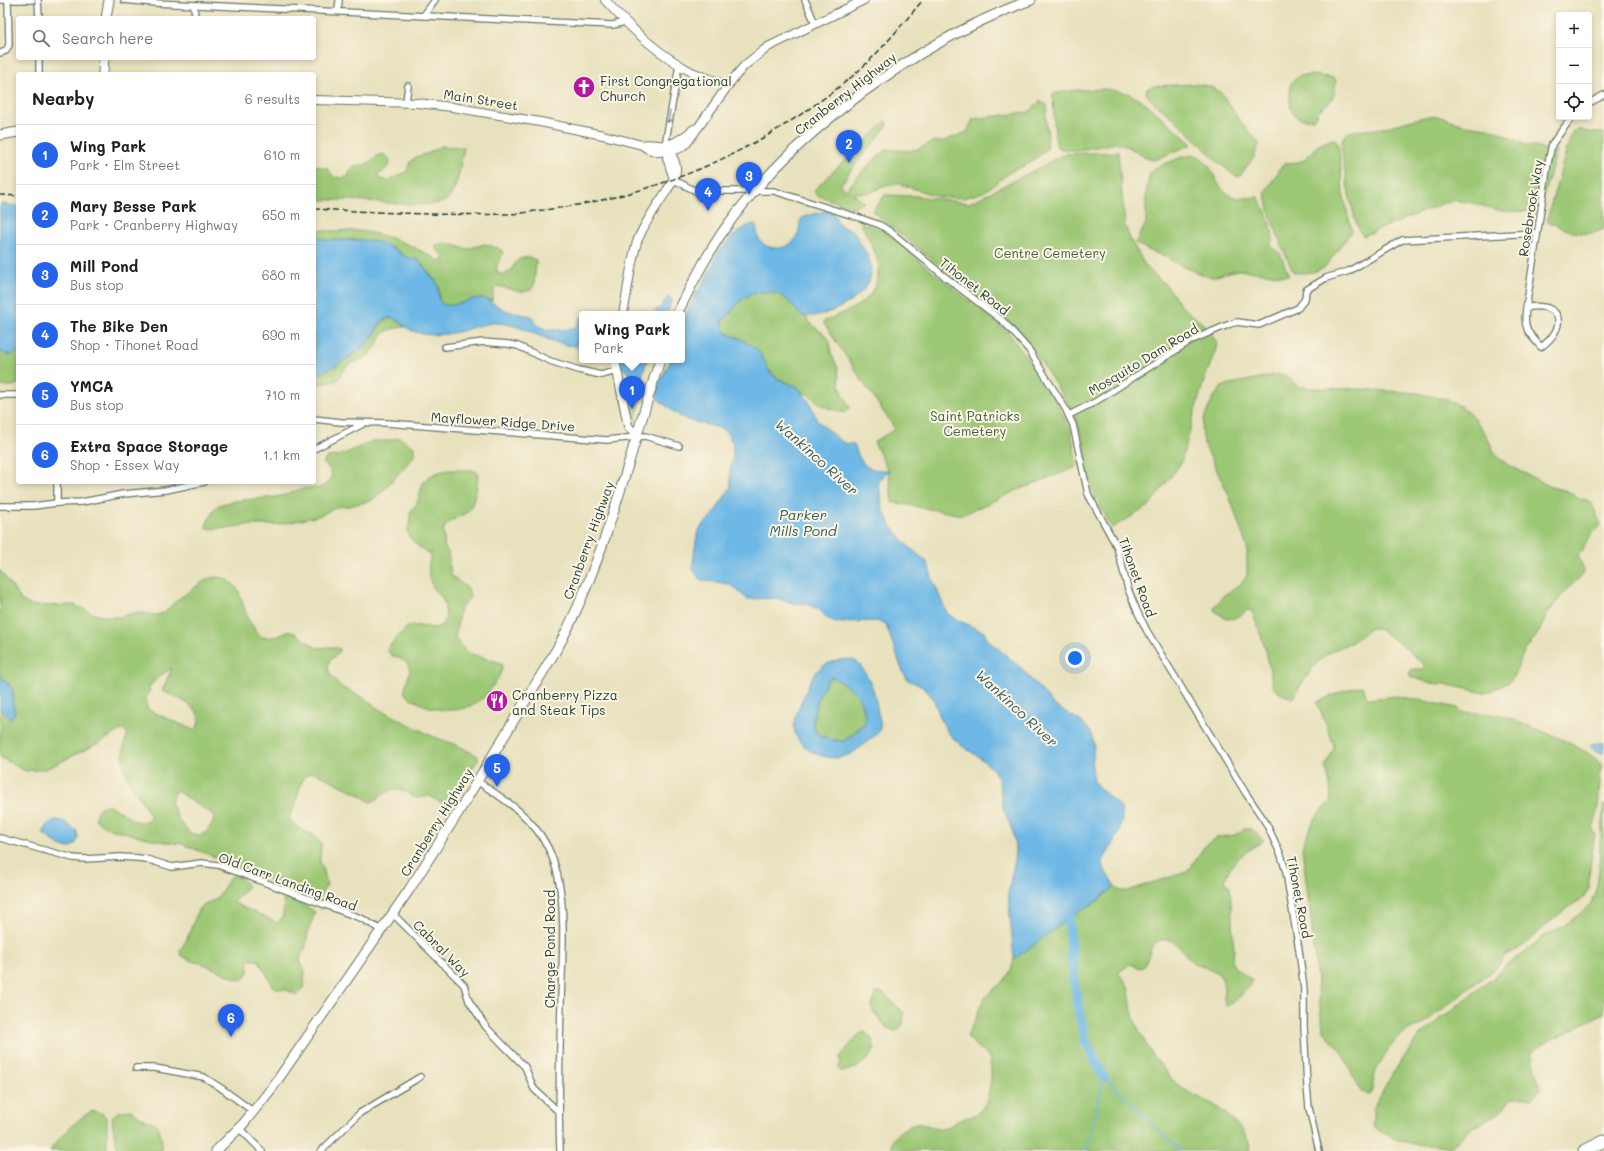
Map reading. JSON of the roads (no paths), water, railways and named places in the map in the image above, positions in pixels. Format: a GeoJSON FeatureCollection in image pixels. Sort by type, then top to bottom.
{"type":"FeatureCollection","features":[{"type":"Feature","properties":{"kind":"highway"},"geometry":{"type":"LineString","coordinates":[[1584,1151],[1604,1141]]}},
{"type":"Feature","properties":{"kind":"main road"},"geometry":{"type":"LineString","coordinates":[[106,16],[109,0]]}},
{"type":"Feature","properties":{"kind":"main road"},"geometry":{"type":"LineString","coordinates":[[605,0],[625,22],[679,65],[727,86]]}},
{"type":"Feature","properties":{"kind":"main road"},"geometry":{"type":"LineString","coordinates":[[624,311],[638,241],[674,180],[677,169],[674,157],[669,150],[697,126],[745,65],[764,50],[815,23],[864,0]]}},
{"type":"Feature","properties":{"kind":"main road","name":"Cranberry Highway"},"geometry":{"type":"LineString","coordinates":[[679,311],[694,280],[721,234],[755,191],[784,160],[814,132],[858,97],[909,60],[967,28],[1031,0]]}},
{"type":"Feature","properties":{"kind":"main road"},"geometry":{"type":"LineString","coordinates":[[103,72],[104,60]]}},
{"type":"Feature","properties":{"kind":"main road","name":"Main Street"},"geometry":{"type":"LineString","coordinates":[[316,100],[406,102],[452,107],[540,122],[642,145],[648,143],[669,150]]}},
{"type":"Feature","properties":{"kind":"main road"},"geometry":{"type":"LineString","coordinates":[[0,135],[16,132]]}},
{"type":"Feature","properties":{"kind":"main road"},"geometry":{"type":"LineString","coordinates":[[616,363],[628,426],[636,436]]}},
{"type":"Feature","properties":{"kind":"main road","name":"Cranberry Highway"},"geometry":{"type":"LineString","coordinates":[[216,1151],[254,1112],[286,1069],[393,914],[435,850],[570,626],[585,591],[606,532],[659,363]]}},
{"type":"Feature","properties":{"kind":"street"},"geometry":{"type":"LineString","coordinates":[[0,0],[32,0]]}},
{"type":"Feature","properties":{"kind":"street"},"geometry":{"type":"LineString","coordinates":[[0,53],[6,51],[9,45],[8,0]]}},
{"type":"Feature","properties":{"kind":"street"},"geometry":{"type":"LineString","coordinates":[[38,0],[39,16]]}},
{"type":"Feature","properties":{"kind":"street"},"geometry":{"type":"LineString","coordinates":[[124,0],[613,25],[625,22]]}},
{"type":"Feature","properties":{"kind":"street"},"geometry":{"type":"LineString","coordinates":[[255,7],[256,0]]}},
{"type":"Feature","properties":{"kind":"street"},"geometry":{"type":"LineString","coordinates":[[338,11],[339,0]]}},
{"type":"Feature","properties":{"kind":"street"},"geometry":{"type":"LineString","coordinates":[[424,15],[435,0]]}},
{"type":"Feature","properties":{"kind":"street"},"geometry":{"type":"LineString","coordinates":[[804,0],[815,23]]}},
{"type":"Feature","properties":{"kind":"street"},"geometry":{"type":"LineString","coordinates":[[194,4],[195,16]]}},
{"type":"Feature","properties":{"kind":"street"},"geometry":{"type":"LineString","coordinates":[[39,60],[39,72]]}},
{"type":"Feature","properties":{"kind":"street"},"geometry":{"type":"LineString","coordinates":[[669,150],[666,140],[679,65]]}},
{"type":"Feature","properties":{"kind":"street"},"geometry":{"type":"LineString","coordinates":[[406,102],[408,86]]}},
{"type":"Feature","properties":{"kind":"street"},"geometry":{"type":"LineString","coordinates":[[1592,101],[1604,95]]}},
{"type":"Feature","properties":{"kind":"street","name":"Rosebrook Way"},"geometry":{"type":"LineString","coordinates":[[1526,309],[1536,307],[1555,312],[1558,319],[1558,327],[1553,337],[1541,347],[1526,330],[1524,319],[1552,144],[1570,120]]}},
{"type":"Feature","properties":{"kind":"street","name":"Tihonet Road"},"geometry":{"type":"LineString","coordinates":[[674,180],[696,191],[774,191],[880,225],[891,232],[944,276],[1004,322],[1029,350],[1048,378],[1073,425],[1088,494],[1117,547],[1128,589],[1137,611],[1147,631],[1241,786],[1266,823],[1281,855],[1286,872],[1304,989],[1304,1026],[1309,1108],[1319,1151]]}},
{"type":"Feature","properties":{"kind":"street","name":"Mosquito Dam Road"},"geometry":{"type":"LineString","coordinates":[[1069,415],[1090,405],[1192,340],[1216,329],[1237,322],[1259,325],[1298,308],[1304,299],[1306,290],[1326,278],[1349,270],[1402,240],[1537,233]]}},
{"type":"Feature","properties":{"kind":"street"},"geometry":{"type":"LineString","coordinates":[[445,347],[483,342],[508,344],[518,346],[550,361],[579,370],[602,375],[617,371]]}},
{"type":"Feature","properties":{"kind":"street"},"geometry":{"type":"LineString","coordinates":[[0,395],[16,395]]}},
{"type":"Feature","properties":{"kind":"street","name":"Mayflower Ridge Drive"},"geometry":{"type":"LineString","coordinates":[[316,419],[341,422],[387,423],[607,440],[645,436],[679,446]]}},
{"type":"Feature","properties":{"kind":"street","name":"Mayflower Ridge Drive"},"geometry":{"type":"LineString","coordinates":[[316,448],[354,428],[368,423]]}},
{"type":"Feature","properties":{"kind":"street"},"geometry":{"type":"LineString","coordinates":[[57,484],[57,503]]}},
{"type":"Feature","properties":{"kind":"street"},"geometry":{"type":"LineString","coordinates":[[0,506],[33,506],[82,502],[124,494],[166,490],[194,484]]}},
{"type":"Feature","properties":{"kind":"street","name":"Charge Pond Road"},"geometry":{"type":"LineString","coordinates":[[477,781],[515,808],[536,828],[549,848],[558,875],[562,899],[559,1112],[560,1151]]}},
{"type":"Feature","properties":{"kind":"street","name":"Old Carr Landing Road"},"geometry":{"type":"LineString","coordinates":[[0,838],[73,858],[138,858],[172,867],[202,864],[218,865],[363,920],[381,930]]}},
{"type":"Feature","properties":{"kind":"street","name":"Cabral Way"},"geometry":{"type":"LineString","coordinates":[[393,914],[464,985],[469,1000],[486,1027],[525,1067],[534,1089],[559,1112]]}},
{"type":"Feature","properties":{"kind":"street"},"geometry":{"type":"LineString","coordinates":[[136,1068],[155,1068],[204,1077],[254,1112]]}},
{"type":"Feature","properties":{"kind":"street"},"geometry":{"type":"LineString","coordinates":[[321,1151],[360,1113],[420,1077]]}},
{"type":"Feature","properties":{"kind":"street"},"geometry":{"type":"LineString","coordinates":[[239,1128],[262,1151]]}},
{"type":"Feature","properties":{"kind":"water"},"geometry":{"type":"Polygon","coordinates":[[[0,204],[16,206],[16,352],[9,356],[0,351],[0,204]]]}},
{"type":"Feature","properties":{"kind":"water","name":"Parker Mills Pond"},"geometry":{"type":"Polygon","coordinates":[[[828,210],[832,211],[841,226],[855,233],[869,260],[871,275],[869,282],[859,295],[851,301],[841,307],[816,316],[801,315],[790,302],[779,294],[771,292],[754,293],[743,299],[722,321],[726,333],[745,341],[758,350],[771,374],[776,378],[798,387],[810,403],[817,420],[844,443],[854,444],[858,455],[867,467],[890,470],[878,484],[881,494],[882,507],[891,526],[909,547],[927,562],[947,613],[955,619],[984,632],[989,641],[1021,668],[1055,706],[1081,721],[1091,732],[1094,744],[1092,768],[1094,781],[1100,789],[1119,805],[1122,811],[1122,820],[1118,834],[1102,863],[1104,869],[1115,886],[1098,900],[1074,915],[1014,959],[1008,894],[1014,863],[1015,846],[1013,832],[1003,808],[999,780],[993,769],[979,757],[959,744],[949,734],[942,722],[933,698],[927,691],[921,686],[908,680],[903,672],[886,625],[877,621],[837,622],[828,619],[819,610],[807,604],[796,604],[776,598],[747,599],[730,584],[701,580],[692,569],[697,535],[700,528],[712,516],[731,487],[730,470],[733,456],[733,443],[726,432],[720,428],[687,420],[675,413],[657,398],[659,383],[669,363],[685,363],[685,317],[690,304],[713,265],[717,253],[734,235],[746,227],[755,224],[758,237],[763,243],[773,248],[785,247],[795,240],[798,235],[801,219],[803,217],[828,210]]]}},
{"type":"Feature","properties":{"kind":"water"},"geometry":{"type":"Polygon","coordinates":[[[316,237],[330,240],[373,241],[386,245],[407,257],[417,259],[437,283],[440,302],[445,305],[455,305],[479,298],[486,299],[505,310],[531,316],[538,326],[548,330],[570,329],[576,327],[579,322],[579,341],[577,341],[576,346],[555,342],[516,326],[506,324],[484,324],[450,334],[434,335],[412,331],[396,319],[389,318],[385,319],[378,326],[370,341],[360,350],[316,375],[316,237]]]}},
{"type":"Feature","properties":{"kind":"water"},"geometry":{"type":"Polygon","coordinates":[[[668,297],[672,299],[668,311],[656,311],[659,309],[668,297]]]}},
{"type":"Feature","properties":{"kind":"water"},"geometry":{"type":"Polygon","coordinates":[[[620,363],[646,363],[640,383],[637,383],[632,376],[620,366],[620,363]]]}},
{"type":"Feature","properties":{"kind":"water"},"geometry":{"type":"Polygon","coordinates":[[[847,659],[856,661],[864,671],[875,695],[880,728],[877,734],[854,752],[841,757],[832,758],[815,753],[807,748],[800,742],[794,727],[795,718],[814,674],[823,666],[847,659]],[[831,677],[823,687],[814,712],[814,728],[819,735],[829,739],[844,741],[853,735],[865,723],[864,710],[857,694],[840,681],[831,677]]]}},
{"type":"Feature","properties":{"kind":"water"},"geometry":{"type":"Polygon","coordinates":[[[0,676],[13,690],[12,702],[15,712],[12,718],[9,718],[0,709],[0,676]]]}},
{"type":"Feature","properties":{"kind":"water"},"geometry":{"type":"Polygon","coordinates":[[[1594,743],[1604,743],[1604,754],[1593,749],[1590,745],[1594,743]]]}},
{"type":"Feature","properties":{"kind":"water"},"geometry":{"type":"Polygon","coordinates":[[[55,820],[63,821],[77,831],[78,838],[75,845],[69,848],[62,847],[43,834],[48,824],[55,820]]]}},
{"type":"Feature","properties":{"kind":"waterway"},"geometry":{"type":"LineString","coordinates":[[575,346],[579,348]]}},
{"type":"Feature","properties":{"kind":"waterway","name":"Wankinco River"},"geometry":{"type":"LineString","coordinates":[[1067,907],[1074,982],[1085,1041],[1104,1077]]}},
{"type":"Feature","properties":{"kind":"waterway","name":"Wankinco River"},"geometry":{"type":"LineString","coordinates":[[1086,1151],[1104,1077],[1181,1151]]}},
{"type":"Feature","properties":{"kind":"railway"},"geometry":{"type":"LineString","coordinates":[[316,209],[435,214],[517,214],[586,203],[627,194],[667,181],[706,166],[743,148],[780,128],[815,105],[849,79],[869,61],[923,0]]}},
{"type":"Feature","properties":{"kind":"railway"},"geometry":{"type":"LineString","coordinates":[[0,195],[16,196]]}},
{"type":"Feature","properties":{"kind":"place","name":"First Congregational Church"},"geometry":{"type":"Point","coordinates":[584,87]}},
{"type":"Feature","properties":{"kind":"place","name":"Mary Besse Park"},"geometry":{"type":"Point","coordinates":[849,163]}},
{"type":"Feature","properties":{"kind":"place","name":"Mill Pond"},"geometry":{"type":"Point","coordinates":[749,195]}},
{"type":"Feature","properties":{"kind":"place","name":"The Bike Den"},"geometry":{"type":"Point","coordinates":[708,211]}},
{"type":"Feature","properties":{"kind":"place","name":"Wing Park"},"geometry":{"type":"Point","coordinates":[632,409]}},
{"type":"Feature","properties":{"kind":"place","name":"Cranberry Pizza and Steak Tips"},"geometry":{"type":"Point","coordinates":[497,701]}},
{"type":"Feature","properties":{"kind":"place","name":"YMCA"},"geometry":{"type":"Point","coordinates":[497,787]}},
{"type":"Feature","properties":{"kind":"place","name":"Extra Space Storage"},"geometry":{"type":"Point","coordinates":[231,1037]}},
{"type":"Feature","properties":{"kind":"park label","name":"Centre Cemetery"},"geometry":{"type":"Point","coordinates":[1050,252]}},
{"type":"Feature","properties":{"kind":"park label","name":"Saint Patricks Cemetery"},"geometry":{"type":"Point","coordinates":[975,422]}}]}
